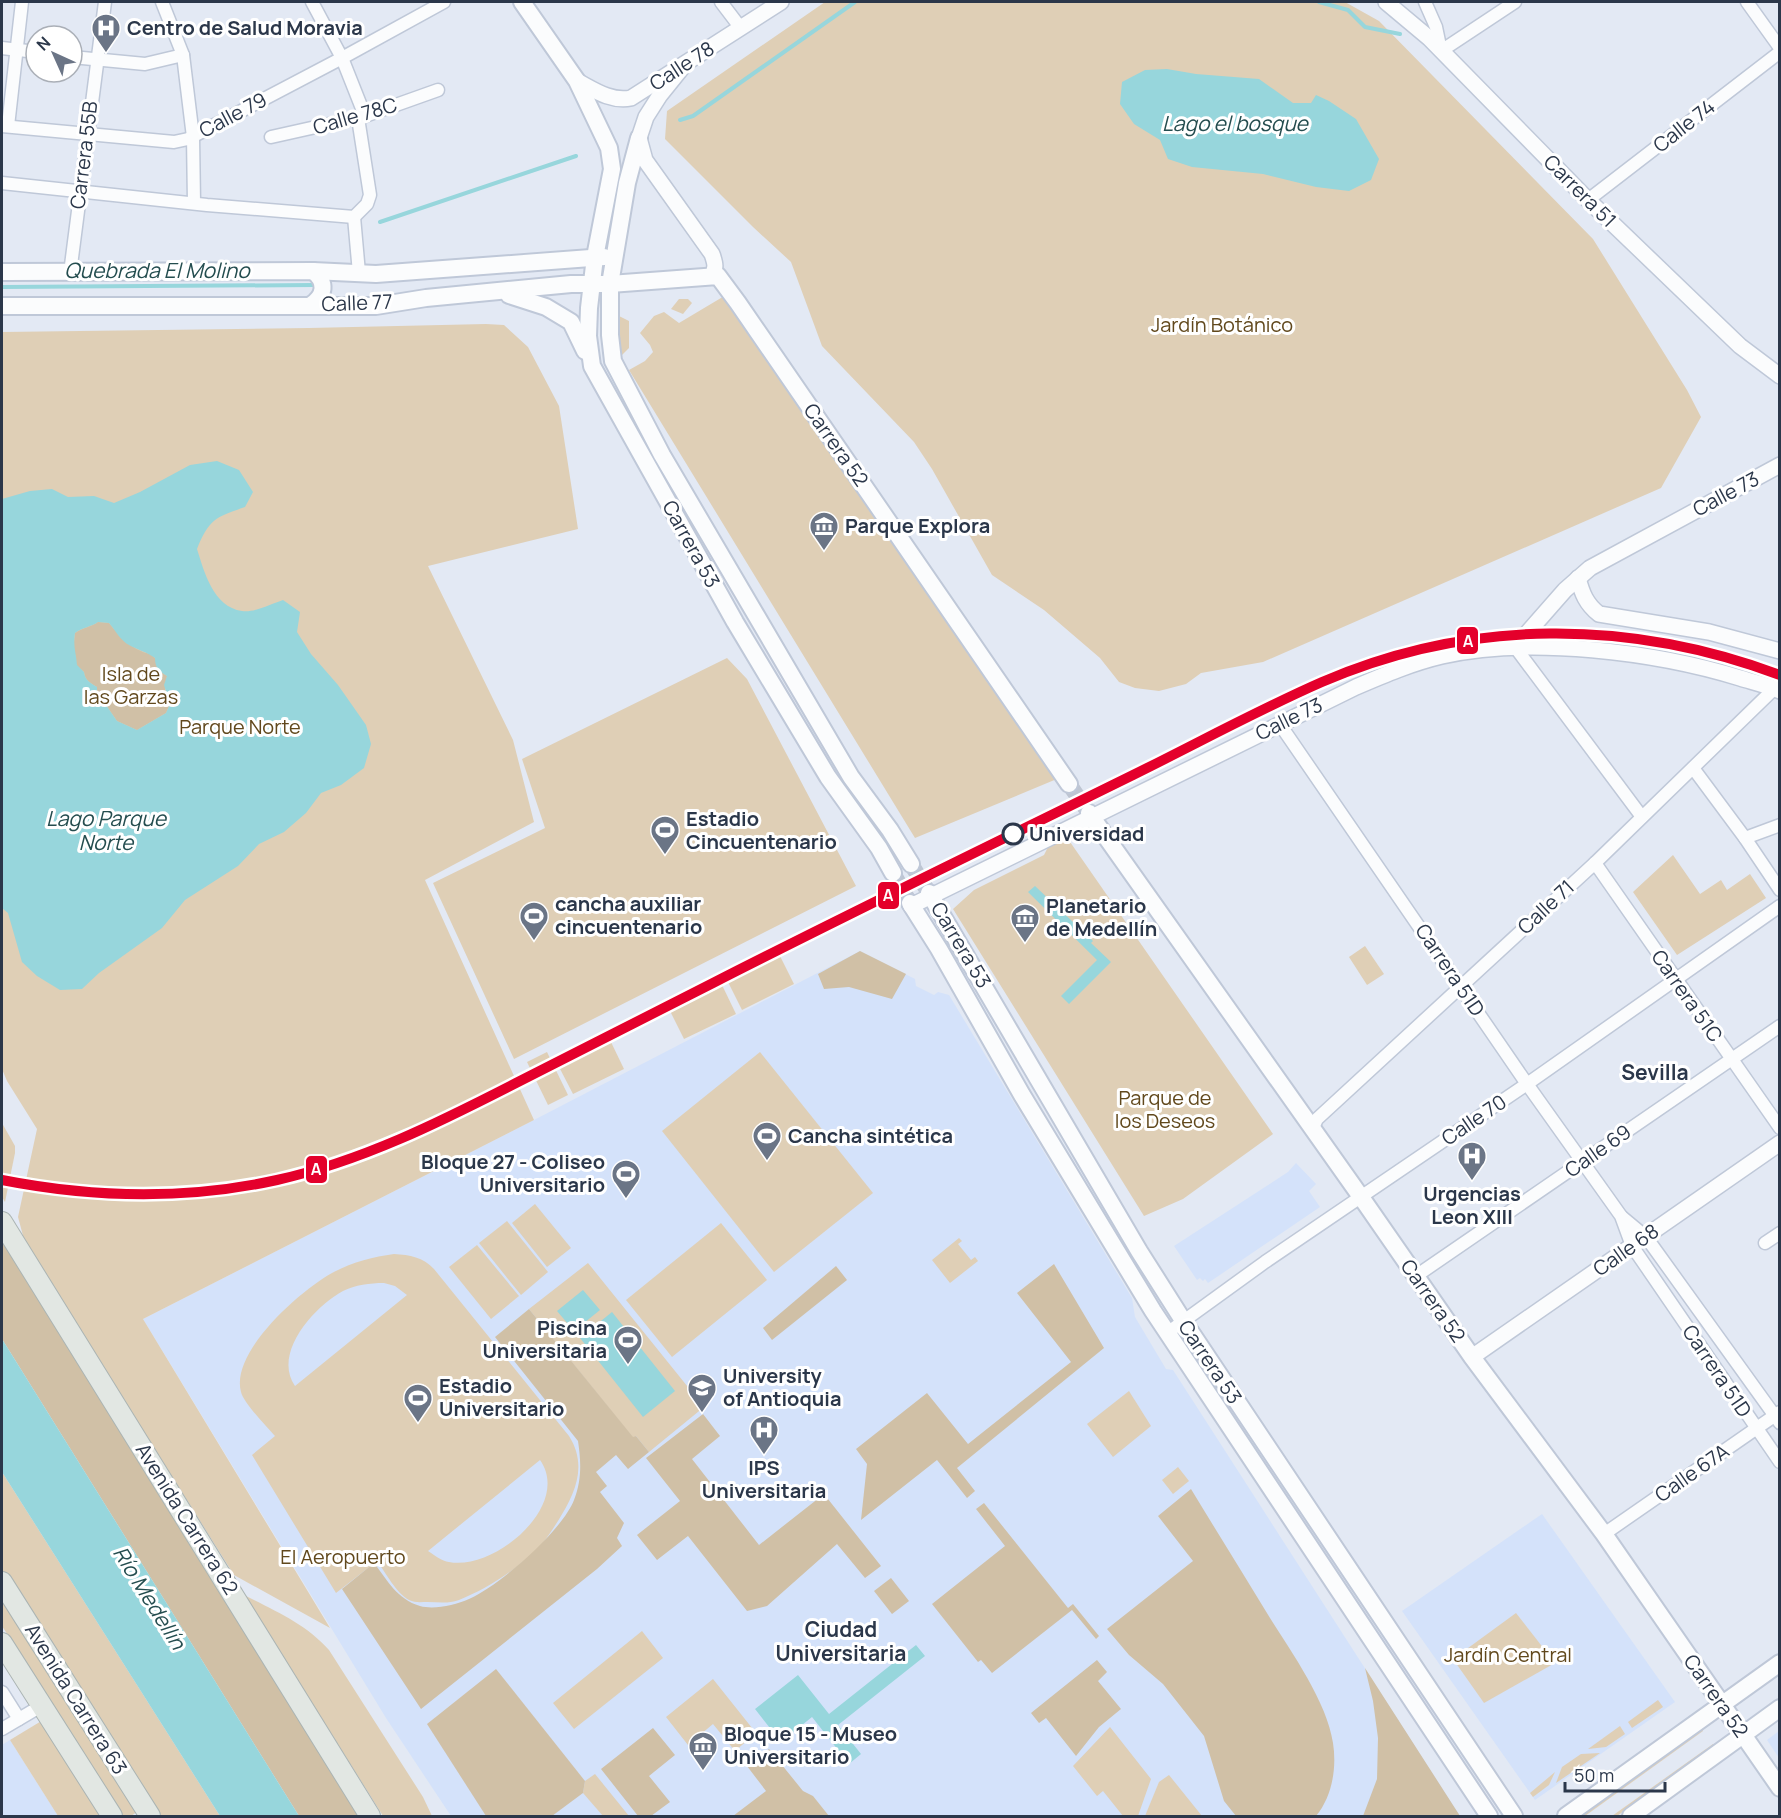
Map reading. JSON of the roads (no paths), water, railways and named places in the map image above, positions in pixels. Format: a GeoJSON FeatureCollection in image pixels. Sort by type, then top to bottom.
{"type":"FeatureCollection","features":[{"type":"Feature","properties":{"kind":"highway","name":"Avenida Carrera 62"},"geometry":{"type":"LineString","coordinates":[[2,1222],[370,1816]]}},
{"type":"Feature","properties":{"kind":"highway","name":"Avenida Carrera 63"},"geometry":{"type":"LineString","coordinates":[[2,1582],[150,1816]]}},
{"type":"Feature","properties":{"kind":"highway","name":"Avenida Carrera 63"},"geometry":{"type":"LineString","coordinates":[[2,1643],[112,1816]]}},
{"type":"Feature","properties":{"kind":"main road"},"geometry":{"type":"LineString","coordinates":[[522,2],[577,81],[609,148],[612,169],[595,257]]}},
{"type":"Feature","properties":{"kind":"main road"},"geometry":{"type":"LineString","coordinates":[[610,284],[627,183],[639,138]]}},
{"type":"Feature","properties":{"kind":"main road","name":"Carrera 53"},"geometry":{"type":"LineString","coordinates":[[595,257],[588,336],[592,366],[735,622],[828,777],[879,848],[892,873]]}},
{"type":"Feature","properties":{"kind":"main road","name":"Calle 77"},"geometry":{"type":"LineString","coordinates":[[2,272],[313,271],[376,274],[614,257]]}},
{"type":"Feature","properties":{"kind":"main road"},"geometry":{"type":"LineString","coordinates":[[311,305],[318,300],[323,284],[320,276],[313,271]]}},
{"type":"Feature","properties":{"kind":"main road","name":"Calle 77"},"geometry":{"type":"LineString","coordinates":[[2,306],[375,306],[426,298],[572,284],[610,284],[711,276]]}},
{"type":"Feature","properties":{"kind":"main road","name":"Carrera 52"},"geometry":{"type":"LineString","coordinates":[[711,276],[718,276],[731,292],[1069,784]]}},
{"type":"Feature","properties":{"kind":"main road","name":"Carrera 53"},"geometry":{"type":"LineString","coordinates":[[610,284],[610,335],[613,361],[644,422],[851,777],[890,830],[911,864]]}},
{"type":"Feature","properties":{"kind":"main road"},"geometry":{"type":"LineString","coordinates":[[497,292],[546,307],[571,322],[592,366]]}},
{"type":"Feature","properties":{"kind":"main road","name":"Carrera 52"},"geometry":{"type":"LineString","coordinates":[[1090,815],[1472,1357],[1604,1534],[1779,1788]]}},
{"type":"Feature","properties":{"kind":"main road","name":"Carrera 53"},"geometry":{"type":"LineString","coordinates":[[930,894],[1184,1322],[1514,1816]]}},
{"type":"Feature","properties":{"kind":"main road","name":"Carrera 53"},"geometry":{"type":"LineString","coordinates":[[911,904],[1022,1095],[1167,1333],[1489,1816]]}},
{"type":"Feature","properties":{"kind":"main road"},"geometry":{"type":"LineString","coordinates":[[1566,1816],[1779,1663]]}},
{"type":"Feature","properties":{"kind":"main road"},"geometry":{"type":"LineString","coordinates":[[1631,1816],[1779,1708]]}},
{"type":"Feature","properties":{"kind":"street"},"geometry":{"type":"LineString","coordinates":[[5,126],[22,2]]}},
{"type":"Feature","properties":{"kind":"street","name":"Carrera 55B"},"geometry":{"type":"LineString","coordinates":[[69,273],[105,2]]}},
{"type":"Feature","properties":{"kind":"street"},"geometry":{"type":"LineString","coordinates":[[162,2],[183,55],[193,137],[194,203]]}},
{"type":"Feature","properties":{"kind":"street"},"geometry":{"type":"LineString","coordinates":[[312,2],[342,58],[362,117],[370,195],[367,204],[354,217]]}},
{"type":"Feature","properties":{"kind":"street","name":"Calle 79"},"geometry":{"type":"LineString","coordinates":[[5,126],[174,142],[193,137],[444,2]]}},
{"type":"Feature","properties":{"kind":"street"},"geometry":{"type":"LineString","coordinates":[[721,2],[740,27]]}},
{"type":"Feature","properties":{"kind":"street","name":"Calle 78"},"geometry":{"type":"LineString","coordinates":[[577,81],[605,96],[625,99],[634,96],[781,2]]}},
{"type":"Feature","properties":{"kind":"street","name":"Carrera 51"},"geometry":{"type":"LineString","coordinates":[[1386,2],[1429,38],[1588,200],[1740,346],[1779,376]]}},
{"type":"Feature","properties":{"kind":"street"},"geometry":{"type":"LineString","coordinates":[[1425,2],[1436,27],[1441,51],[1515,2]]}},
{"type":"Feature","properties":{"kind":"street"},"geometry":{"type":"LineString","coordinates":[[1747,2],[1779,50]]}},
{"type":"Feature","properties":{"kind":"street"},"geometry":{"type":"LineString","coordinates":[[2,48],[24,50]]}},
{"type":"Feature","properties":{"kind":"street","name":"Calle 74"},"geometry":{"type":"LineString","coordinates":[[1588,200],[1779,50]]}},
{"type":"Feature","properties":{"kind":"street"},"geometry":{"type":"LineString","coordinates":[[84,58],[146,64],[183,55]]}},
{"type":"Feature","properties":{"kind":"street"},"geometry":{"type":"LineString","coordinates":[[685,64],[646,117],[639,138],[645,160],[712,254],[716,264],[711,276]]}},
{"type":"Feature","properties":{"kind":"street","name":"Calle 78C"},"geometry":{"type":"LineString","coordinates":[[271,138],[362,117],[438,90]]}},
{"type":"Feature","properties":{"kind":"street"},"geometry":{"type":"LineString","coordinates":[[2,183],[354,217]]}},
{"type":"Feature","properties":{"kind":"street"},"geometry":{"type":"LineString","coordinates":[[354,217],[359,273]]}},
{"type":"Feature","properties":{"kind":"street","name":"Calle 73"},"geometry":{"type":"LineString","coordinates":[[911,904],[1356,687],[1406,666],[1443,656],[1489,648],[1515,647],[1578,578],[1606,558],[1779,465]]}},
{"type":"Feature","properties":{"kind":"street"},"geometry":{"type":"LineString","coordinates":[[1578,578],[1583,596],[1590,607],[1599,614],[1709,632],[1779,651]]}},
{"type":"Feature","properties":{"kind":"street"},"geometry":{"type":"LineString","coordinates":[[1515,647],[1624,654],[1713,669],[1778,687]]}},
{"type":"Feature","properties":{"kind":"street"},"geometry":{"type":"LineString","coordinates":[[1515,647],[1642,817]]}},
{"type":"Feature","properties":{"kind":"street","name":"Calle 71"},"geometry":{"type":"LineString","coordinates":[[1312,1130],[1317,1119],[1595,863],[1778,687]]}},
{"type":"Feature","properties":{"kind":"street","name":"Carrera 51D"},"geometry":{"type":"LineString","coordinates":[[1279,723],[1582,1162],[1621,1216],[1646,1237],[1778,1417]]}},
{"type":"Feature","properties":{"kind":"street"},"geometry":{"type":"LineString","coordinates":[[1692,768],[1745,838],[1779,890]]}},
{"type":"Feature","properties":{"kind":"street"},"geometry":{"type":"LineString","coordinates":[[1745,838],[1779,825]]}},
{"type":"Feature","properties":{"kind":"street","name":"Carrera 51C"},"geometry":{"type":"LineString","coordinates":[[1595,863],[1779,1128]]}},
{"type":"Feature","properties":{"kind":"street","name":"Calle 70"},"geometry":{"type":"LineString","coordinates":[[1167,1333],[1265,1262],[1527,1084],[1779,906]]}},
{"type":"Feature","properties":{"kind":"street","name":"Calle 69"},"geometry":{"type":"LineString","coordinates":[[1416,1276],[1779,1026]]}},
{"type":"Feature","properties":{"kind":"street","name":"Calle 68"},"geometry":{"type":"LineString","coordinates":[[1472,1357],[1779,1143]]}},
{"type":"Feature","properties":{"kind":"street","name":"Carrera 51D"},"geometry":{"type":"LineString","coordinates":[[1621,1216],[1632,1246],[1779,1462]]}},
{"type":"Feature","properties":{"kind":"street"},"geometry":{"type":"LineString","coordinates":[[1765,1243],[1779,1233]]}},
{"type":"Feature","properties":{"kind":"street","name":"Calle 67A"},"geometry":{"type":"LineString","coordinates":[[1604,1534],[1756,1429],[1778,1417]]}},
{"type":"Feature","properties":{"kind":"street"},"geometry":{"type":"LineString","coordinates":[[2,1692],[19,1719]]}},
{"type":"Feature","properties":{"kind":"street"},"geometry":{"type":"LineString","coordinates":[[2,1729],[41,1706]]}},
{"type":"Feature","properties":{"kind":"water","name":"Lago el bosque"},"geometry":{"type":"Polygon","coordinates":[[[1167,69],[1196,74],[1259,79],[1293,103],[1311,103],[1316,95],[1329,101],[1356,119],[1379,159],[1371,180],[1349,191],[1316,187],[1263,174],[1192,167],[1168,159],[1160,140],[1134,124],[1120,104],[1122,82],[1145,70],[1167,69]]]}},
{"type":"Feature","properties":{"kind":"water","name":"Lago Parque Norte"},"geometry":{"type":"Polygon","coordinates":[[[217,461],[239,470],[253,492],[245,507],[220,517],[210,525],[197,549],[211,587],[224,603],[242,611],[257,609],[283,600],[300,612],[297,632],[311,654],[338,685],[366,725],[371,744],[364,768],[341,785],[321,793],[306,813],[284,832],[259,844],[238,866],[185,900],[162,928],[99,973],[82,989],[60,990],[37,976],[22,962],[8,913],[2,908],[2,499],[30,491],[52,489],[68,497],[94,496],[114,503],[190,465],[217,461]],[[98,622],[75,633],[74,646],[77,665],[84,672],[88,681],[97,687],[97,692],[117,721],[137,730],[166,713],[170,704],[164,685],[167,676],[158,669],[155,658],[126,643],[109,623],[98,622]]]}},
{"type":"Feature","properties":{"kind":"water"},"geometry":{"type":"Polygon","coordinates":[[[1035,886],[1093,941],[1091,943],[1111,962],[1069,1004],[1061,996],[1097,960],[1028,892],[1035,886]]]}},
{"type":"Feature","properties":{"kind":"water"},"geometry":{"type":"Polygon","coordinates":[[[583,1290],[600,1310],[574,1331],[557,1311],[583,1290]]]}},
{"type":"Feature","properties":{"kind":"water","name":"Piscina Universitaria"},"geometry":{"type":"Polygon","coordinates":[[[612,1312],[675,1391],[643,1417],[580,1338],[612,1312]]]}},
{"type":"Feature","properties":{"kind":"water","name":"Río Medellín"},"geometry":{"type":"Polygon","coordinates":[[[2,1339],[299,1816],[220,1816],[2,1472],[2,1339]]]}},
{"type":"Feature","properties":{"kind":"water"},"geometry":{"type":"Polygon","coordinates":[[[916,1645],[925,1656],[838,1725],[861,1754],[849,1764],[812,1717],[781,1742],[755,1709],[798,1675],[829,1714],[916,1645]]]}},
{"type":"Feature","properties":{"kind":"waterway","name":"Quebrada El Molino"},"geometry":{"type":"LineString","coordinates":[[680,120],[693,116],[855,2]]}},
{"type":"Feature","properties":{"kind":"waterway","name":"Quebrada El Molino"},"geometry":{"type":"LineString","coordinates":[[1319,2],[1348,10],[1365,27],[1400,34]]}},
{"type":"Feature","properties":{"kind":"waterway","name":"Quebrada El Molino"},"geometry":{"type":"LineString","coordinates":[[380,222],[576,156]]}},
{"type":"Feature","properties":{"kind":"waterway","name":"Quebrada El Molino"},"geometry":{"type":"LineString","coordinates":[[2,287],[314,285]]}},
{"type":"Feature","properties":{"kind":"tunnel"},"geometry":{"type":"LineString","coordinates":[[1069,784],[1089,813]]}},
{"type":"Feature","properties":{"kind":"tunnel"},"geometry":{"type":"LineString","coordinates":[[911,864],[929,893]]}},
{"type":"Feature","properties":{"kind":"tunnel"},"geometry":{"type":"LineString","coordinates":[[893,873],[910,903]]}},
{"type":"Feature","properties":{"kind":"place","name":"Centro de Salud Moravia"},"geometry":{"type":"Point","coordinates":[106,54]}},
{"type":"Feature","properties":{"kind":"place","name":"Parque Explora"},"geometry":{"type":"Point","coordinates":[824,552]}},
{"type":"Feature","properties":{"kind":"place","name":"Universidad"},"geometry":{"type":"Point","coordinates":[1013,834]}},
{"type":"Feature","properties":{"kind":"place","name":"Estadio Cincuentenario"},"geometry":{"type":"Point","coordinates":[665,856]}},
{"type":"Feature","properties":{"kind":"place","name":"cancha auxiliar cincuentenario"},"geometry":{"type":"Point","coordinates":[534,942]}},
{"type":"Feature","properties":{"kind":"place","name":"Planetario de Medellín"},"geometry":{"type":"Point","coordinates":[1025,944]}},
{"type":"Feature","properties":{"kind":"place","name":"Cancha sintética"},"geometry":{"type":"Point","coordinates":[767,1162]}},
{"type":"Feature","properties":{"kind":"place","name":"Urgencias Leon XIII"},"geometry":{"type":"Point","coordinates":[1472,1182]}},
{"type":"Feature","properties":{"kind":"place","name":"Bloque 27 - Coliseo Universitario"},"geometry":{"type":"Point","coordinates":[626,1200]}},
{"type":"Feature","properties":{"kind":"place","name":"Piscina Universitaria"},"geometry":{"type":"Point","coordinates":[628,1366]}},
{"type":"Feature","properties":{"kind":"place","name":"University of Antioquia"},"geometry":{"type":"Point","coordinates":[702,1414]}},
{"type":"Feature","properties":{"kind":"place","name":"Estadio Universitario"},"geometry":{"type":"Point","coordinates":[418,1424]}},
{"type":"Feature","properties":{"kind":"place","name":"IPS Universitaria"},"geometry":{"type":"Point","coordinates":[764,1456]}},
{"type":"Feature","properties":{"kind":"place","name":"Bloque 15 - Museo Universitario"},"geometry":{"type":"Point","coordinates":[703,1772]}},
{"type":"Feature","properties":{"kind":"district","name":"Sevilla"},"geometry":{"type":"Point","coordinates":[1655,1073]}},
{"type":"Feature","properties":{"kind":"district","name":"Ciudad Universitaria"},"geometry":{"type":"Point","coordinates":[841,1642]}},
{"type":"Feature","properties":{"kind":"park label","name":"Jardín Botánico"},"geometry":{"type":"Point","coordinates":[1222,325]}},
{"type":"Feature","properties":{"kind":"park label","name":"Isla de las Garzas"},"geometry":{"type":"Point","coordinates":[131,686]}},
{"type":"Feature","properties":{"kind":"park label","name":"Parque Norte"},"geometry":{"type":"Point","coordinates":[240,727]}},
{"type":"Feature","properties":{"kind":"park label","name":"Parque de los Deseos"},"geometry":{"type":"Point","coordinates":[1165,1110]}},
{"type":"Feature","properties":{"kind":"park label","name":"El Aeropuerto"},"geometry":{"type":"Point","coordinates":[343,1557]}},
{"type":"Feature","properties":{"kind":"park label","name":"Jardín Central"},"geometry":{"type":"Point","coordinates":[1508,1655]}}]}
